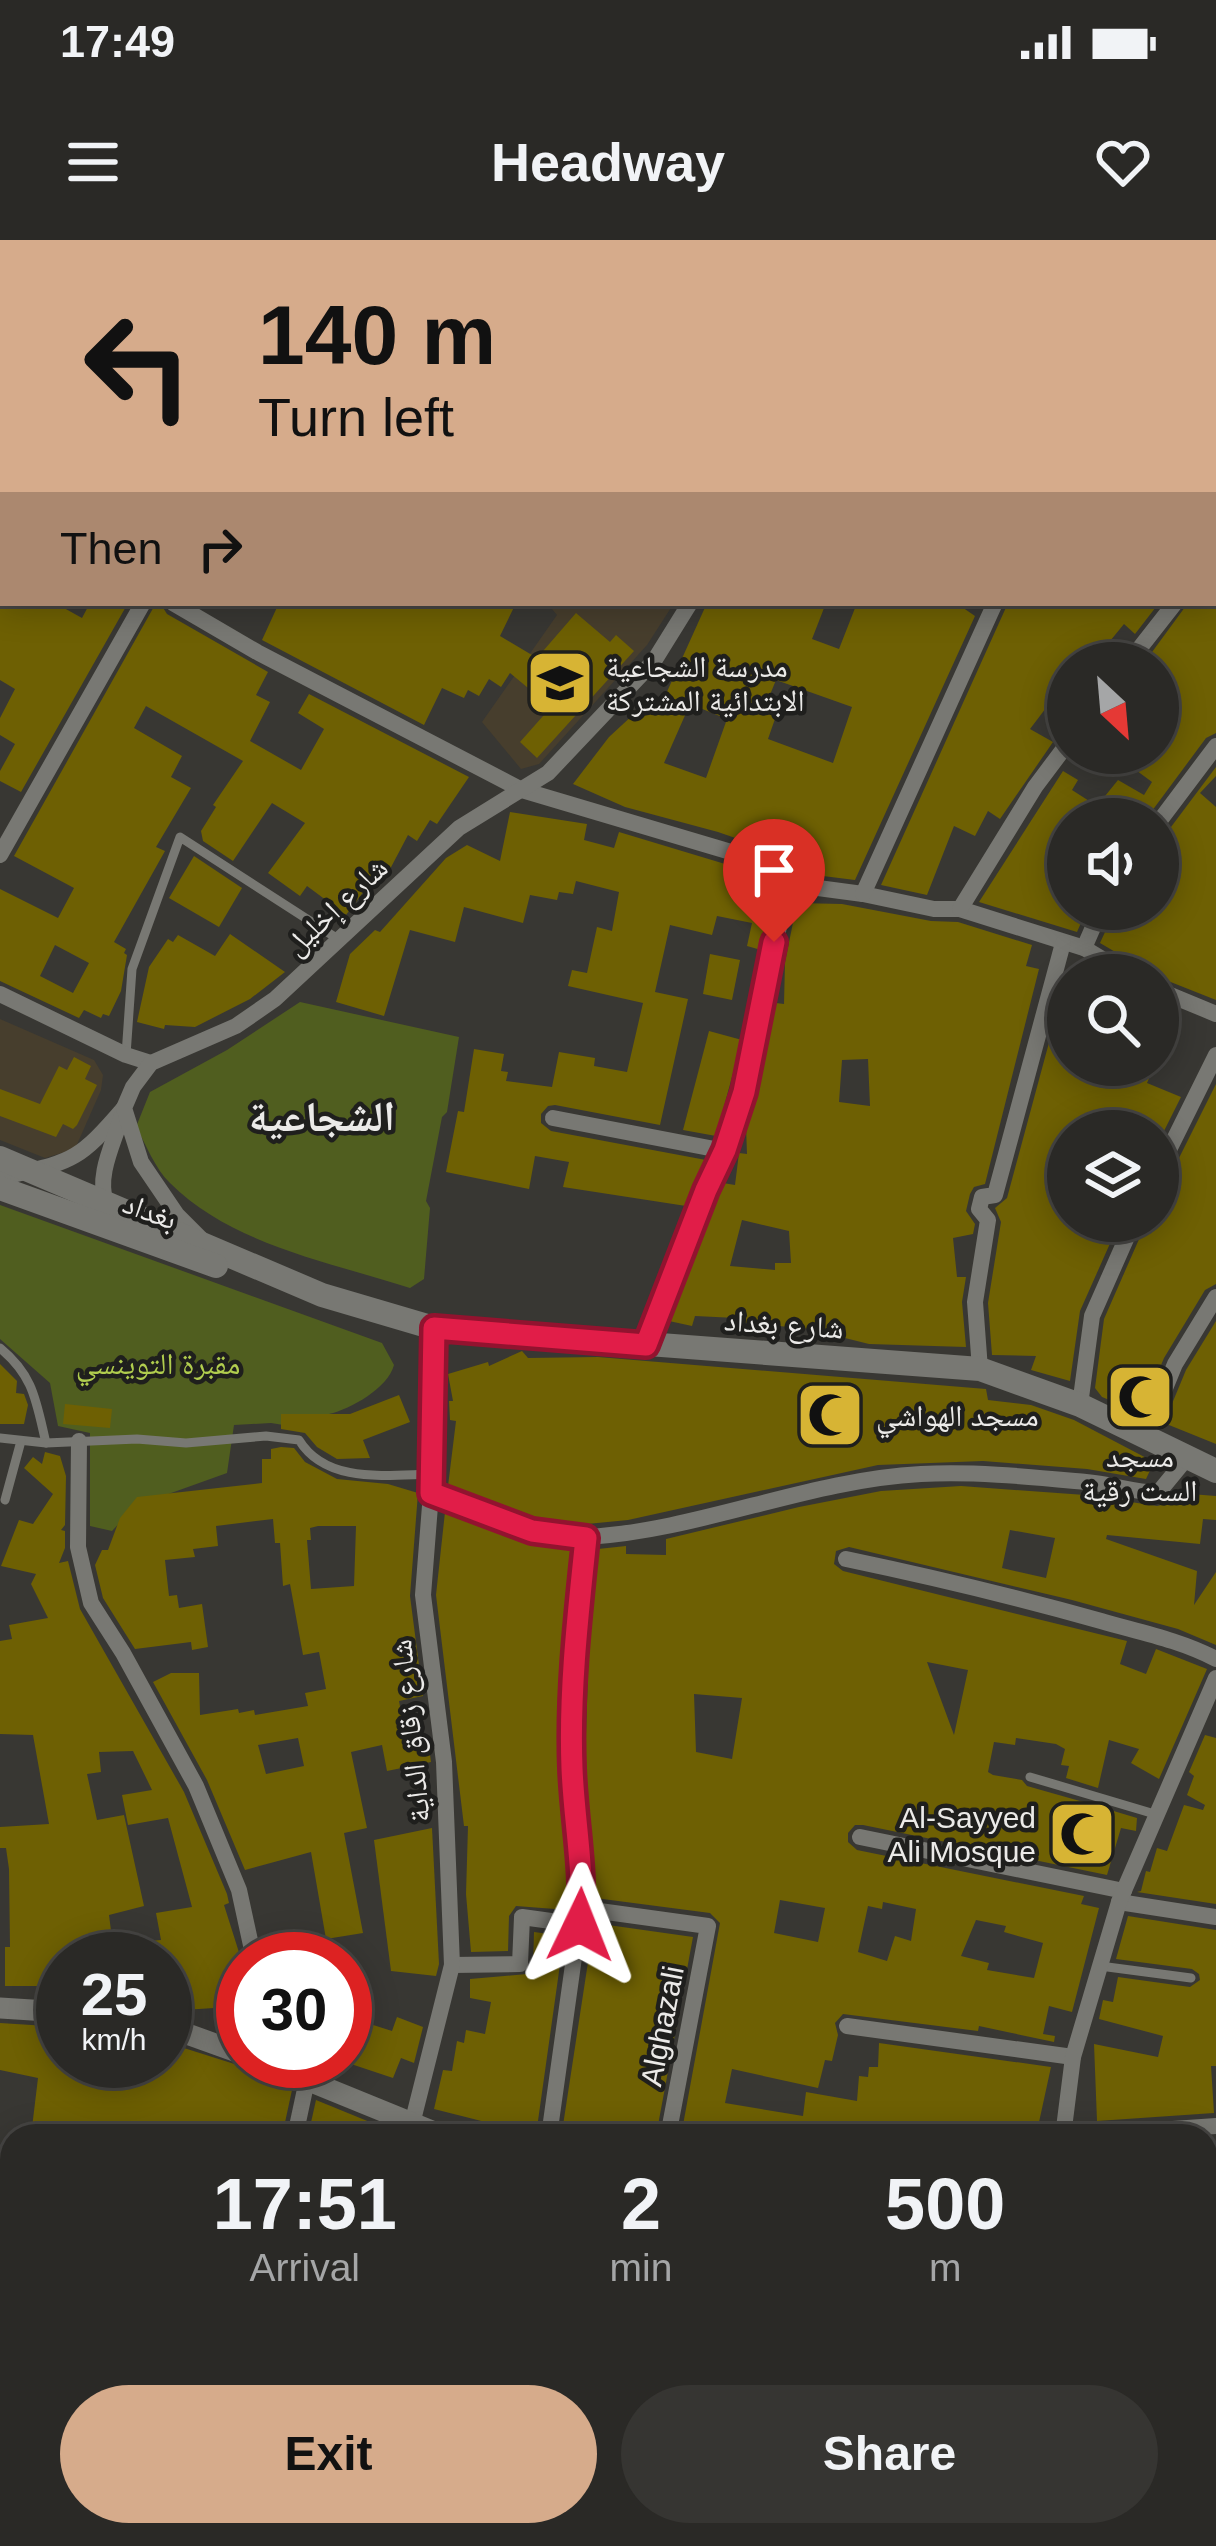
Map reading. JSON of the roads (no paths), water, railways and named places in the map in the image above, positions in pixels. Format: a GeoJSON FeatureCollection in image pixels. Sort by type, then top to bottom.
{"type":"FeatureCollection","features":[{"type":"Feature","properties":{"kind":"main road","name":"شارع بغداد"},"geometry":{"type":"LineString","coordinates":[[0,1158],[322,1295],[434,1328],[980,1369],[1080,1406],[1216,1471]]}},
{"type":"Feature","properties":{"kind":"main road","name":"بغداد"},"geometry":{"type":"LineString","coordinates":[[0,1188],[208,1265],[283,1279]]}},
{"type":"Feature","properties":{"kind":"street"},"geometry":{"type":"LineString","coordinates":[[0,855],[140,606]]}},
{"type":"Feature","properties":{"kind":"street"},"geometry":{"type":"LineString","coordinates":[[178,606],[522,790],[751,858],[788,884],[934,909],[960,909],[1094,954]]}},
{"type":"Feature","properties":{"kind":"street","name":"شارع إخليل"},"geometry":{"type":"LineString","coordinates":[[152,1063],[236,1026],[274,999],[459,828],[548,773],[654,661],[688,606]]}},
{"type":"Feature","properties":{"kind":"street"},"geometry":{"type":"LineString","coordinates":[[863,894],[994,606]]}},
{"type":"Feature","properties":{"kind":"street"},"geometry":{"type":"LineString","coordinates":[[1144,642],[1173,606]]}},
{"type":"Feature","properties":{"kind":"street"},"geometry":{"type":"LineString","coordinates":[[1177,798],[1216,746]]}},
{"type":"Feature","properties":{"kind":"street"},"geometry":{"type":"LineString","coordinates":[[960,909],[1047,771]]}},
{"type":"Feature","properties":{"kind":"street"},"geometry":{"type":"LineString","coordinates":[[646,1345],[744,1092],[788,884]]}},
{"type":"Feature","properties":{"kind":"street"},"geometry":{"type":"LineString","coordinates":[[1084,948],[1092,930]]}},
{"type":"Feature","properties":{"kind":"street"},"geometry":{"type":"LineString","coordinates":[[980,1369],[975,1302],[988,1220],[980,1203],[982,1197],[995,1195],[1063,943]]}},
{"type":"Feature","properties":{"kind":"street"},"geometry":{"type":"LineString","coordinates":[[0,994],[152,1063],[124,1108],[103,1174],[106,1203]]}},
{"type":"Feature","properties":{"kind":"street"},"geometry":{"type":"LineString","coordinates":[[1179,999],[1216,1014]]}},
{"type":"Feature","properties":{"kind":"street"},"geometry":{"type":"LineString","coordinates":[[1179,1130],[1216,1055]]}},
{"type":"Feature","properties":{"kind":"street"},"geometry":{"type":"LineString","coordinates":[[0,1178],[72,1160],[91,1147],[124,1108]]}},
{"type":"Feature","properties":{"kind":"street"},"geometry":{"type":"LineString","coordinates":[[124,1108],[131,1139],[152,1181],[211,1249]]}},
{"type":"Feature","properties":{"kind":"street"},"geometry":{"type":"LineString","coordinates":[[553,1118],[725,1150]]}},
{"type":"Feature","properties":{"kind":"street"},"geometry":{"type":"LineString","coordinates":[[1080,1406],[1092,1316],[1125,1242]]}},
{"type":"Feature","properties":{"kind":"street"},"geometry":{"type":"LineString","coordinates":[[1144,1437],[1175,1364],[1216,1297]]}},
{"type":"Feature","properties":{"kind":"street","name":"شارع زقاق الداية"},"geometry":{"type":"LineString","coordinates":[[412,2124],[452,1965],[444,1762],[423,1595],[434,1328]]}},
{"type":"Feature","properties":{"kind":"street"},"geometry":{"type":"LineString","coordinates":[[79,1441],[78,1547],[91,1604],[196,1786],[238,1890],[248,1932]]}},
{"type":"Feature","properties":{"kind":"street"},"geometry":{"type":"LineString","coordinates":[[431,1484],[532,1531],[586,1538],[844,1481],[918,1474],[1091,1482],[1158,1493],[1186,1459]]}},
{"type":"Feature","properties":{"kind":"street"},"geometry":{"type":"LineString","coordinates":[[551,2124],[584,1886],[572,1764],[576,1640],[586,1538]]}},
{"type":"Feature","properties":{"kind":"street"},"geometry":{"type":"LineString","coordinates":[[846,1559],[1070,1612],[1176,1642],[1216,1659]]}},
{"type":"Feature","properties":{"kind":"street"},"geometry":{"type":"LineString","coordinates":[[1068,2124],[1073,2057],[1122,1896],[1216,1678]]}},
{"type":"Feature","properties":{"kind":"street"},"geometry":{"type":"LineString","coordinates":[[860,1837],[1216,1916]]}},
{"type":"Feature","properties":{"kind":"street","name":"Alghazali"},"geometry":{"type":"LineString","coordinates":[[580,1925],[585,1909],[708,1926],[670,2124]]}},
{"type":"Feature","properties":{"kind":"street"},"geometry":{"type":"LineString","coordinates":[[452,1965],[520,1964],[522,1917],[580,1925]]}},
{"type":"Feature","properties":{"kind":"street"},"geometry":{"type":"LineString","coordinates":[[0,2008],[36,2010]]}},
{"type":"Feature","properties":{"kind":"street"},"geometry":{"type":"LineString","coordinates":[[847,2026],[1073,2057]]}},
{"type":"Feature","properties":{"kind":"street"},"geometry":{"type":"LineString","coordinates":[[298,2124],[305,2088]]}},
{"type":"Feature","properties":{"kind":"street"},"geometry":{"type":"LineString","coordinates":[[326,2088],[412,2124]]}},
{"type":"Feature","properties":{"kind":"lane"},"geometry":{"type":"LineString","coordinates":[[126,1055],[132,969],[180,837],[340,941]]}},
{"type":"Feature","properties":{"kind":"lane"},"geometry":{"type":"LineString","coordinates":[[0,1348],[21,1365],[32,1385],[46,1443]]}},
{"type":"Feature","properties":{"kind":"lane"},"geometry":{"type":"LineString","coordinates":[[0,1438],[46,1443],[137,1438],[185,1443],[266,1436],[299,1441],[308,1455],[328,1468],[431,1484]]}},
{"type":"Feature","properties":{"kind":"lane"},"geometry":{"type":"LineString","coordinates":[[4,1500],[21,1441]]}},
{"type":"Feature","properties":{"kind":"lane"},"geometry":{"type":"LineString","coordinates":[[1030,1777],[1158,1815]]}},
{"type":"Feature","properties":{"kind":"lane"},"geometry":{"type":"LineString","coordinates":[[1100,1966],[1191,1978]]}},
{"type":"Feature","properties":{"kind":"place","name":"مدرسة الشجاعية الابتدائية المشتركة"},"geometry":{"type":"Point","coordinates":[560,683]}},
{"type":"Feature","properties":{"kind":"place","name":"مسجد الست رقية"},"geometry":{"type":"Point","coordinates":[1140,1397]}},
{"type":"Feature","properties":{"kind":"place","name":"مسجد الهواشي"},"geometry":{"type":"Point","coordinates":[830,1415]}},
{"type":"Feature","properties":{"kind":"place","name":"Al-Sayyed Ali Mosque"},"geometry":{"type":"Point","coordinates":[1082,1834]}},
{"type":"Feature","properties":{"kind":"district","name":"الشجاعية"},"geometry":{"type":"Point","coordinates":[322,1116]}},
{"type":"Feature","properties":{"kind":"park label","name":"مقبرة التوينسي"},"geometry":{"type":"Point","coordinates":[158,1363]}}]}
